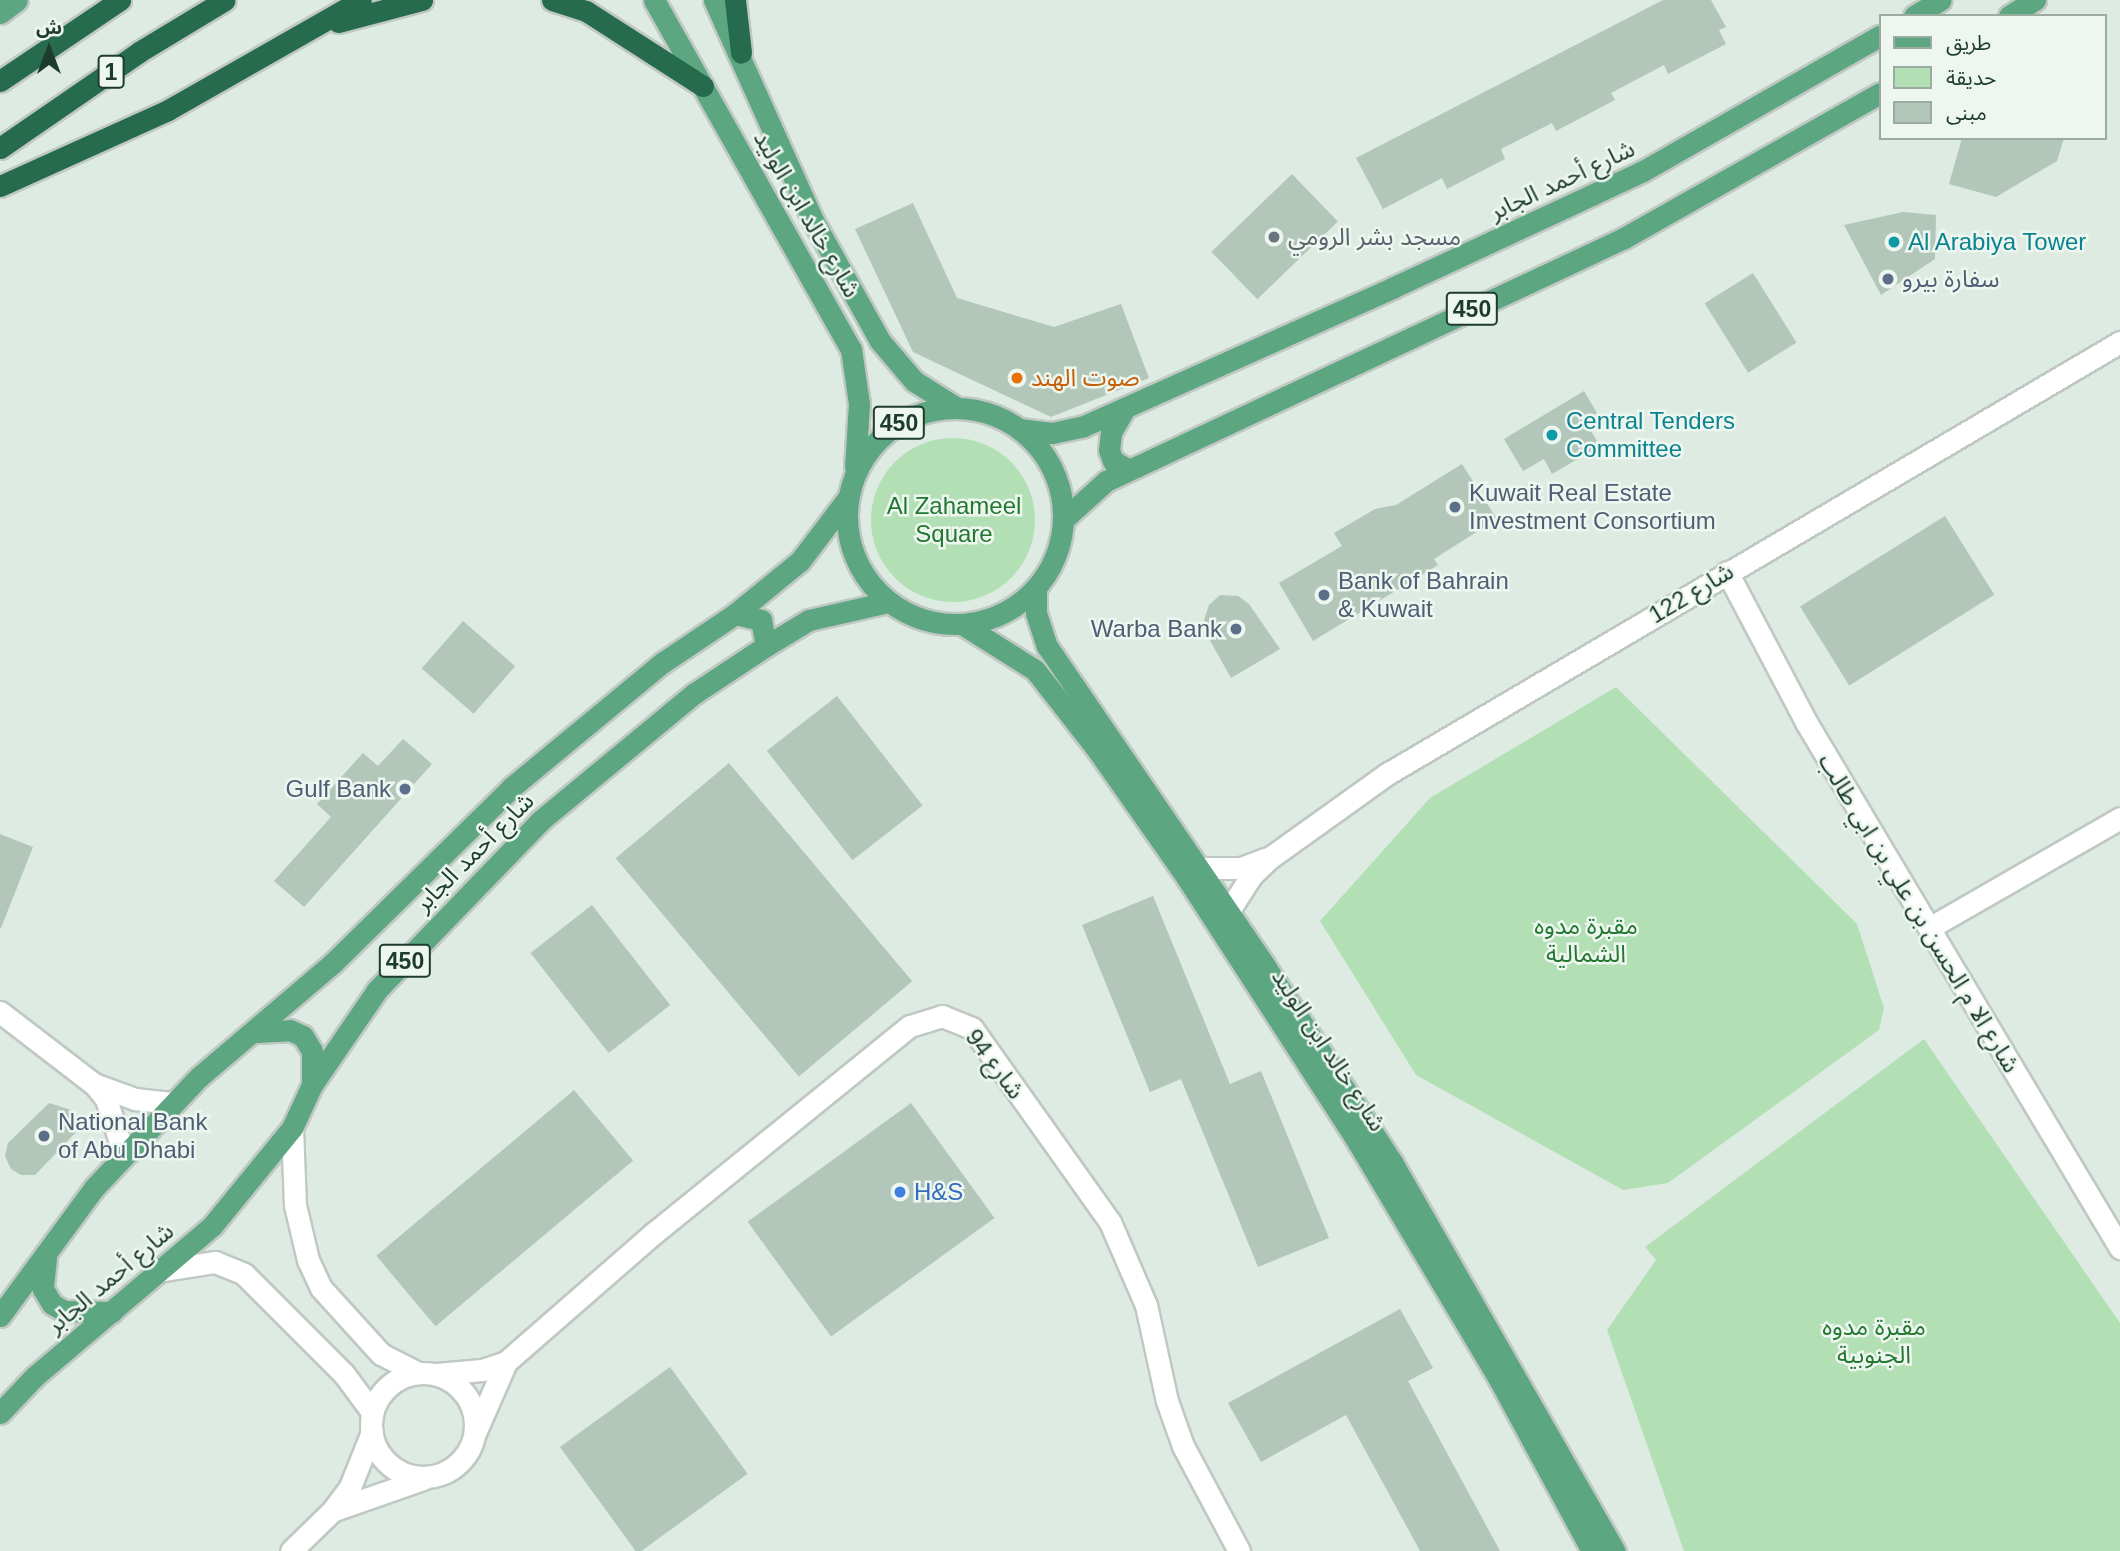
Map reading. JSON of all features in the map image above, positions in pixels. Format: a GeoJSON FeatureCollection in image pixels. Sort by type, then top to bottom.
{"type":"FeatureCollection","features":[{"type":"Feature","properties":{"kind":"highway","name":"1"},"geometry":{"type":"LineString","coordinates":[[0,81],[120,0]]}},
{"type":"Feature","properties":{"kind":"highway","name":"1"},"geometry":{"type":"LineString","coordinates":[[0,148],[139,52],[225,0]]}},
{"type":"Feature","properties":{"kind":"highway"},"geometry":{"type":"LineString","coordinates":[[0,186],[167,110],[361,0]]}},
{"type":"Feature","properties":{"kind":"highway"},"geometry":{"type":"LineString","coordinates":[[309,30],[422,0]]}},
{"type":"Feature","properties":{"kind":"highway"},"geometry":{"type":"LineString","coordinates":[[552,0],[586,11],[703,86]]}},
{"type":"Feature","properties":{"kind":"highway"},"geometry":{"type":"LineString","coordinates":[[734,0],[741,53]]}},
{"type":"Feature","properties":{"kind":"main road"},"geometry":{"type":"LineString","coordinates":[[0,6],[9,0]]}},
{"type":"Feature","properties":{"kind":"main road"},"geometry":{"type":"LineString","coordinates":[[0,13],[17,0]]}},
{"type":"Feature","properties":{"kind":"main road","name":"شارع خالد ابن الوليد"},"geometry":{"type":"LineString","coordinates":[[654,0],[851,349],[859,404],[855,472]]}},
{"type":"Feature","properties":{"kind":"main road","name":"شارع خالد ابن الوليد"},"geometry":{"type":"LineString","coordinates":[[714,0],[741,53],[814,222],[880,341],[914,381],[957,408]]}},
{"type":"Feature","properties":{"kind":"main road"},"geometry":{"type":"LineString","coordinates":[[2012,14],[2035,0]]}},
{"type":"Feature","properties":{"kind":"main road"},"geometry":{"type":"LineString","coordinates":[[1917,14],[1939,1]]}},
{"type":"Feature","properties":{"kind":"main road","name":"شارع أحمد الجابر"},"geometry":{"type":"LineString","coordinates":[[1019,429],[1052,433],[1084,426],[1607,189],[1878,37]]}},
{"type":"Feature","properties":{"kind":"main road","name":"450"},"geometry":{"type":"LineString","coordinates":[[1064,519],[1106,481],[1623,238],[1878,94]]}},
{"type":"Feature","properties":{"kind":"main road","name":"450"},"geometry":{"type":"LineString","coordinates":[[957,408],[1000,417],[1019,429],[1048,459],[1059,488],[1064,519],[1056,557],[1036,589],[1010,610],[962,624],[936,623],[888,602],[858,567],[845,522],[847,499],[855,472],[868,450],[908,418],[957,408]]}},
{"type":"Feature","properties":{"kind":"main road"},"geometry":{"type":"LineString","coordinates":[[1125,408],[1111,432],[1109,450],[1113,461],[1129,470]]}},
{"type":"Feature","properties":{"kind":"main road","name":"شارع أحمد الجابر"},"geometry":{"type":"LineString","coordinates":[[0,1317],[115,1165],[174,1103],[257,1032],[512,787],[662,663],[735,614],[800,561],[847,499]]}},
{"type":"Feature","properties":{"kind":"main road","name":"شارع خالد ابن الوليد"},"geometry":{"type":"LineString","coordinates":[[1036,589],[1036,612],[1047,646],[1228,912],[1392,1162],[1615,1551]]}},
{"type":"Feature","properties":{"kind":"main road","name":"شارع أحمد الجابر"},"geometry":{"type":"LineString","coordinates":[[0,1413],[212,1226],[292,1128],[312,1085],[377,990],[540,821],[695,693],[766,646],[834,611],[888,602]]}},
{"type":"Feature","properties":{"kind":"main road"},"geometry":{"type":"LineString","coordinates":[[735,614],[744,612],[761,620],[766,628],[766,646]]}},
{"type":"Feature","properties":{"kind":"main road","name":"شارع خالد ابن الوليد"},"geometry":{"type":"LineString","coordinates":[[962,624],[1035,670],[1096,748],[1187,878],[1357,1141],[1500,1381],[1592,1551]]}},
{"type":"Feature","properties":{"kind":"main road"},"geometry":{"type":"LineString","coordinates":[[257,1032],[290,1030],[303,1037],[312,1051],[312,1085]]}},
{"type":"Feature","properties":{"kind":"main road"},"geometry":{"type":"LineString","coordinates":[[47,1256],[43,1289],[52,1304],[64,1311],[112,1312]]}},
{"type":"Feature","properties":{"kind":"street","name":"شارع 122"},"geometry":{"type":"LineString","coordinates":[[1228,912],[1251,876],[1270,857],[1387,774],[2120,342]]}},
{"type":"Feature","properties":{"kind":"street","name":"شارع الا م الحسن بن علي بن ابي طالب"},"geometry":{"type":"LineString","coordinates":[[1727,572],[1806,722],[2120,1248]]}},
{"type":"Feature","properties":{"kind":"street"},"geometry":{"type":"LineString","coordinates":[[1928,928],[2120,818]]}},
{"type":"Feature","properties":{"kind":"street","name":"شارع 122"},"geometry":{"type":"LineString","coordinates":[[1198,868],[1241,868],[1270,857]]}},
{"type":"Feature","properties":{"kind":"street"},"geometry":{"type":"LineString","coordinates":[[0,1012],[94,1084],[135,1099],[174,1103]]}},
{"type":"Feature","properties":{"kind":"street","name":"شارع 94"},"geometry":{"type":"LineString","coordinates":[[475,1433],[506,1362],[654,1233],[910,1026],[942,1016],[959,1020],[972,1028],[1110,1223],[1146,1306],[1167,1401],[1183,1446],[1239,1551]]}},
{"type":"Feature","properties":{"kind":"street"},"geometry":{"type":"LineString","coordinates":[[94,1084],[116,1119],[120,1142],[115,1165]]}},
{"type":"Feature","properties":{"kind":"street"},"geometry":{"type":"LineString","coordinates":[[292,1128],[295,1205],[308,1260],[321,1288],[381,1354],[425,1374],[450,1381],[465,1395],[474,1413],[475,1433],[465,1456],[434,1476],[399,1485],[332,1511]]}},
{"type":"Feature","properties":{"kind":"street"},"geometry":{"type":"LineString","coordinates":[[163,1270],[215,1262],[244,1274],[344,1374],[372,1422],[379,1452],[393,1467],[412,1475],[434,1476]]}},
{"type":"Feature","properties":{"kind":"street","name":"شارع 94"},"geometry":{"type":"LineString","coordinates":[[425,1374],[469,1372],[506,1362]]}},
{"type":"Feature","properties":{"kind":"street"},"geometry":{"type":"LineString","coordinates":[[291,1551],[332,1511],[350,1487],[384,1390],[425,1374]]}},
{"type":"Feature","properties":{"kind":"green space","name":"Al Zahameel Square"},"geometry":{"type":"Polygon","coordinates":[[[953,438],[984,444],[1011,462],[1029,489],[1035,520],[1029,551],[1011,578],[984,596],[953,602],[922,596],[895,578],[877,551],[871,520],[877,489],[895,462],[922,444],[953,438]]]}},
{"type":"Feature","properties":{"kind":"green space","name":"مقبرة مدوه الشمالية"},"geometry":{"type":"Polygon","coordinates":[[[1616,687],[1857,924],[1884,1008],[1879,1030],[1668,1183],[1623,1190],[1416,1075],[1320,921],[1430,798],[1616,687]]]}},
{"type":"Feature","properties":{"kind":"green space","name":"مقبرة مدوه الجنوبية"},"geometry":{"type":"Polygon","coordinates":[[[1924,1039],[2120,1323],[2120,1551],[1684,1551],[1607,1330],[1656,1260],[1645,1247],[1924,1039]]]}},
{"type":"Feature","properties":{"kind":"building"},"geometry":{"type":"Polygon","coordinates":[[[1663,0],[1711,0],[1726,27],[1719,30],[1726,44],[1668,74],[1664,65],[1611,93],[1615,100],[1556,131],[1552,123],[1501,149],[1505,159],[1447,189],[1442,178],[1383,209],[1356,158],[1663,0]]]}},
{"type":"Feature","properties":{"kind":"building"},"geometry":{"type":"Polygon","coordinates":[[[1961,140],[2063,140],[2057,161],[1996,197],[1949,184],[1961,140]]]}},
{"type":"Feature","properties":{"kind":"building","name":"مسجد بشر الرومي"},"geometry":{"type":"Polygon","coordinates":[[[1292,174],[1338,221],[1257,299],[1211,252],[1292,174]]]}},
{"type":"Feature","properties":{"kind":"building"},"geometry":{"type":"Polygon","coordinates":[[[913,203],[957,298],[1054,327],[1121,304],[1149,378],[1051,417],[913,352],[855,229],[913,203]]]}},
{"type":"Feature","properties":{"kind":"building","name":"Al Arabiya Tower"},"geometry":{"type":"Polygon","coordinates":[[[1903,212],[1936,215],[1935,259],[1881,295],[1844,225],[1903,212]]]}},
{"type":"Feature","properties":{"kind":"building"},"geometry":{"type":"Polygon","coordinates":[[[1753,273],[1796,343],[1748,373],[1705,303],[1753,273]]]}},
{"type":"Feature","properties":{"kind":"building","name":"Central Tenders Committee"},"geometry":{"type":"Polygon","coordinates":[[[1584,391],[1603,423],[1591,431],[1600,446],[1552,474],[1544,459],[1523,471],[1504,439],[1584,391]]]}},
{"type":"Feature","properties":{"kind":"building"},"geometry":{"type":"Polygon","coordinates":[[[1462,464],[1497,519],[1434,559],[1438,565],[1313,641],[1279,583],[1342,546],[1334,533],[1375,509],[1396,505],[1462,464]]]}},
{"type":"Feature","properties":{"kind":"building"},"geometry":{"type":"Polygon","coordinates":[[[1945,516],[1994,595],[1849,685],[1800,607],[1945,516]]]}},
{"type":"Feature","properties":{"kind":"building","name":"Warba Bank"},"geometry":{"type":"Polygon","coordinates":[[[1220,595],[1238,596],[1249,604],[1280,649],[1231,678],[1208,637],[1204,620],[1209,605],[1220,595]]]}},
{"type":"Feature","properties":{"kind":"building"},"geometry":{"type":"Polygon","coordinates":[[[463,621],[515,666],[474,714],[422,669],[463,621]]]}},
{"type":"Feature","properties":{"kind":"building"},"geometry":{"type":"Polygon","coordinates":[[[837,696],[923,806],[852,860],[767,751],[837,696]]]}},
{"type":"Feature","properties":{"kind":"building"},"geometry":{"type":"Polygon","coordinates":[[[403,739],[432,764],[304,907],[274,881],[331,817],[317,804],[363,753],[378,766],[403,739]]]}},
{"type":"Feature","properties":{"kind":"building"},"geometry":{"type":"Polygon","coordinates":[[[729,763],[912,981],[799,1076],[616,858],[729,763]]]}},
{"type":"Feature","properties":{"kind":"building"},"geometry":{"type":"Polygon","coordinates":[[[0,834],[33,847],[1,928],[0,928],[0,834]]]}},
{"type":"Feature","properties":{"kind":"building"},"geometry":{"type":"Polygon","coordinates":[[[1153,896],[1230,1084],[1261,1071],[1329,1238],[1258,1267],[1181,1079],[1150,1092],[1082,925],[1153,896]]]}},
{"type":"Feature","properties":{"kind":"building"},"geometry":{"type":"Polygon","coordinates":[[[592,905],[670,1005],[609,1053],[531,953],[592,905]]]}},
{"type":"Feature","properties":{"kind":"building"},"geometry":{"type":"Polygon","coordinates":[[[574,1090],[633,1160],[435,1326],[376,1256],[574,1090]]]}},
{"type":"Feature","properties":{"kind":"building","name":"National Bank of Abu Dhabi"},"geometry":{"type":"Polygon","coordinates":[[[49,1103],[71,1110],[80,1128],[35,1175],[21,1175],[11,1169],[5,1156],[8,1143],[49,1103]]]}},
{"type":"Feature","properties":{"kind":"building"},"geometry":{"type":"Polygon","coordinates":[[[911,1103],[994,1218],[831,1337],[748,1222],[911,1103]]]}},
{"type":"Feature","properties":{"kind":"building"},"geometry":{"type":"Polygon","coordinates":[[[1400,1309],[1433,1368],[1408,1381],[1500,1551],[1420,1551],[1346,1415],[1261,1462],[1228,1403],[1400,1309]]]}},
{"type":"Feature","properties":{"kind":"building"},"geometry":{"type":"Polygon","coordinates":[[[670,1367],[748,1474],[641,1551],[636,1551],[560,1447],[670,1367]]]}},
{"type":"Feature","properties":{"kind":"place","name":"مسجد بشر الرومي"},"geometry":{"type":"Point","coordinates":[1274,237]}},
{"type":"Feature","properties":{"kind":"place","name":"Al Arabiya Tower"},"geometry":{"type":"Point","coordinates":[1894,242]}},
{"type":"Feature","properties":{"kind":"place","name":"سفارة بيرو"},"geometry":{"type":"Point","coordinates":[1888,279]}},
{"type":"Feature","properties":{"kind":"place","name":"صوت الهند"},"geometry":{"type":"Point","coordinates":[1017,378]}},
{"type":"Feature","properties":{"kind":"place","name":"Central Tenders Committee"},"geometry":{"type":"Point","coordinates":[1552,435]}},
{"type":"Feature","properties":{"kind":"place","name":"Kuwait Real Estate Investment Consortium"},"geometry":{"type":"Point","coordinates":[1455,507]}},
{"type":"Feature","properties":{"kind":"place","name":"Bank of Bahrain & Kuwait"},"geometry":{"type":"Point","coordinates":[1324,595]}},
{"type":"Feature","properties":{"kind":"place","name":"Warba Bank"},"geometry":{"type":"Point","coordinates":[1236,629]}},
{"type":"Feature","properties":{"kind":"place","name":"Gulf Bank"},"geometry":{"type":"Point","coordinates":[405,789]}},
{"type":"Feature","properties":{"kind":"place","name":"National Bank of Abu Dhabi"},"geometry":{"type":"Point","coordinates":[44,1136]}},
{"type":"Feature","properties":{"kind":"place","name":"H&S"},"geometry":{"type":"Point","coordinates":[900,1192]}}]}
